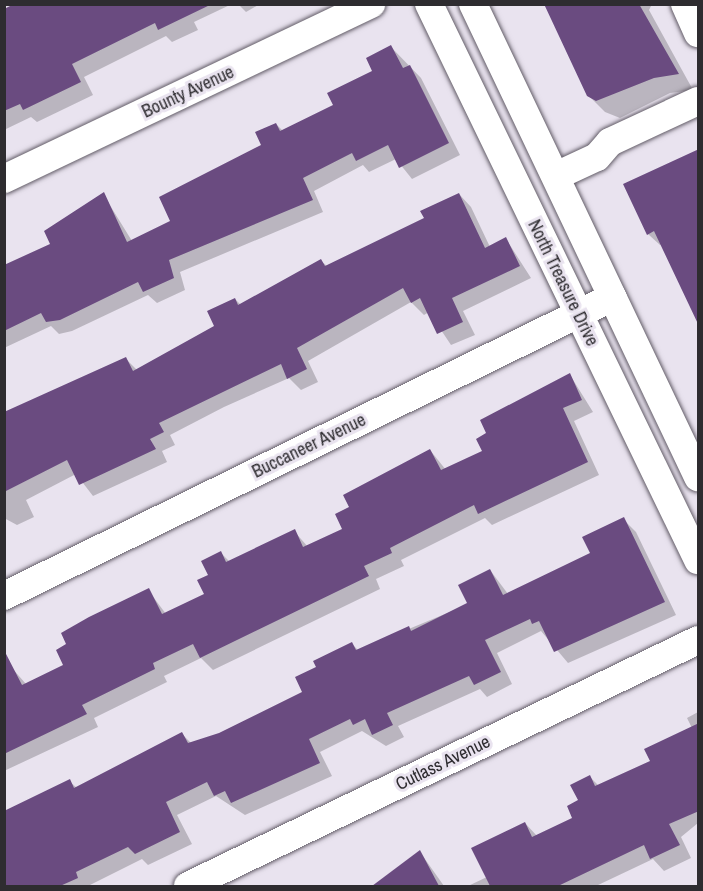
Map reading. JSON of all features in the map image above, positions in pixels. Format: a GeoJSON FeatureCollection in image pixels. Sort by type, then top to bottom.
{"type":"FeatureCollection","features":[{"type":"Feature","properties":{"kind":"street","name":"Bounty Avenue"},"geometry":{"type":"LineString","coordinates":[[4,179],[371,4]]}},
{"type":"Feature","properties":{"kind":"street","name":"North Treasure Drive"},"geometry":{"type":"LineString","coordinates":[[429,4],[699,560]]}},
{"type":"Feature","properties":{"kind":"street"},"geometry":{"type":"LineString","coordinates":[[474,4],[699,477]]}},
{"type":"Feature","properties":{"kind":"street"},"geometry":{"type":"LineString","coordinates":[[685,4],[699,33]]}},
{"type":"Feature","properties":{"kind":"street"},"geometry":{"type":"LineString","coordinates":[[556,176],[597,157],[610,142],[699,101]]}},
{"type":"Feature","properties":{"kind":"street","name":"Buccaneer Avenue"},"geometry":{"type":"LineString","coordinates":[[4,596],[613,297]]}},
{"type":"Feature","properties":{"kind":"street","name":"Cutlass Avenue"},"geometry":{"type":"LineString","coordinates":[[188,886],[699,640]]}},
{"type":"Feature","properties":{"kind":"building"},"geometry":{"type":"Polygon","coordinates":[[[14,4],[212,4],[158,30],[155,23],[72,64],[81,82],[23,110],[20,104],[4,111],[4,9],[14,4]]]}},
{"type":"Feature","properties":{"kind":"building"},"geometry":{"type":"Polygon","coordinates":[[[544,4],[639,4],[679,74],[654,78],[596,101],[587,96],[544,4]]]}},
{"type":"Feature","properties":{"kind":"building"},"geometry":{"type":"Polygon","coordinates":[[[391,45],[403,68],[410,65],[449,143],[399,168],[388,145],[356,161],[352,153],[303,178],[313,200],[169,260],[174,278],[143,292],[138,282],[60,320],[46,322],[41,313],[4,331],[4,265],[50,244],[44,231],[104,192],[127,242],[170,221],[159,197],[261,145],[255,132],[276,123],[280,131],[333,105],[327,93],[372,71],[366,58],[391,45]]]}},
{"type":"Feature","properties":{"kind":"building"},"geometry":{"type":"Polygon","coordinates":[[[699,149],[699,326],[654,231],[647,235],[623,184],[699,149]]]}},
{"type":"Feature","properties":{"kind":"building"},"geometry":{"type":"Polygon","coordinates":[[[459,193],[485,248],[506,237],[520,266],[452,298],[463,322],[437,334],[420,298],[411,303],[403,288],[297,348],[307,369],[287,379],[281,364],[159,423],[164,432],[150,439],[156,449],[79,485],[67,460],[4,492],[4,412],[126,357],[133,371],[214,326],[207,311],[235,298],[238,305],[321,259],[325,266],[424,218],[420,211],[459,193]]]}},
{"type":"Feature","properties":{"kind":"building"},"geometry":{"type":"Polygon","coordinates":[[[570,373],[582,400],[563,408],[588,462],[478,514],[474,505],[390,548],[392,553],[364,566],[369,576],[200,658],[193,644],[153,663],[155,669],[82,705],[87,714],[4,754],[4,650],[22,685],[63,665],[56,650],[66,644],[61,633],[89,617],[149,588],[162,614],[204,594],[197,580],[208,575],[201,561],[221,551],[226,562],[295,529],[303,547],[342,529],[335,514],[349,507],[343,495],[430,449],[441,470],[482,451],[476,439],[486,433],[480,420],[570,373]]]}},
{"type":"Feature","properties":{"kind":"building"},"geometry":{"type":"Polygon","coordinates":[[[624,517],[665,602],[554,652],[539,621],[532,624],[530,619],[485,640],[501,672],[474,685],[469,676],[387,713],[393,725],[372,735],[365,719],[353,725],[350,719],[309,739],[320,763],[231,803],[225,791],[214,796],[207,782],[166,802],[180,832],[135,854],[128,847],[76,872],[78,878],[60,886],[4,886],[4,811],[70,779],[74,788],[182,732],[188,743],[219,733],[302,692],[295,677],[316,667],[313,661],[352,642],[356,650],[409,626],[411,631],[467,603],[458,585],[490,569],[503,595],[590,553],[582,537],[624,517]]]}},
{"type":"Feature","properties":{"kind":"building"},"geometry":{"type":"Polygon","coordinates":[[[699,723],[699,811],[669,824],[680,845],[650,859],[644,845],[558,886],[490,886],[471,848],[525,822],[532,837],[572,818],[567,806],[578,800],[570,785],[590,775],[595,786],[650,761],[644,749],[699,723]]]}},
{"type":"Feature","properties":{"kind":"building"},"geometry":{"type":"Polygon","coordinates":[[[420,850],[439,886],[372,886],[420,850]]]}}]}
